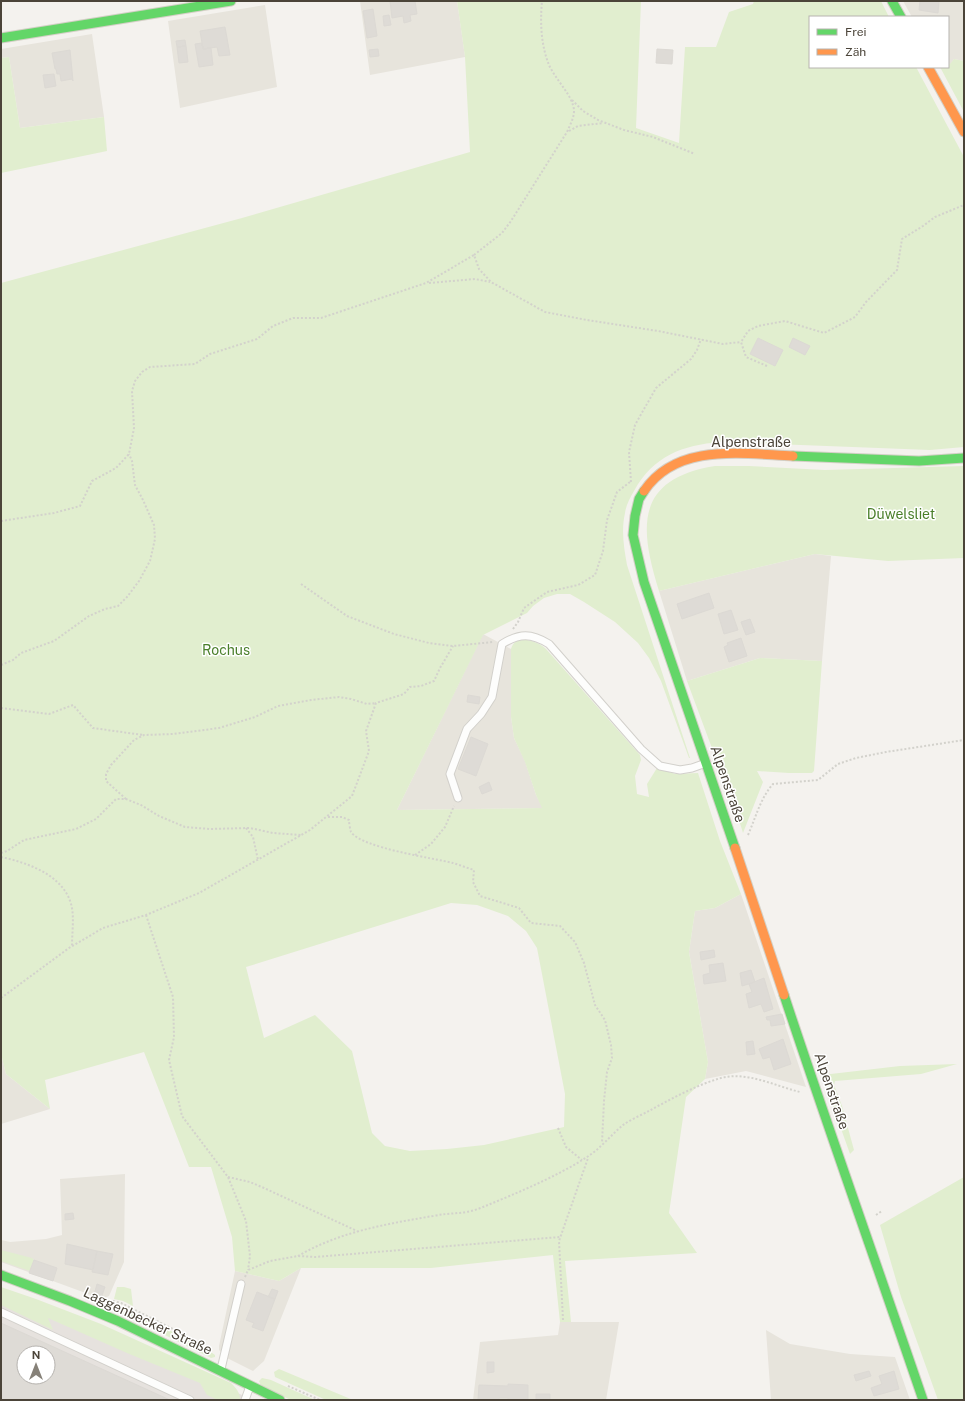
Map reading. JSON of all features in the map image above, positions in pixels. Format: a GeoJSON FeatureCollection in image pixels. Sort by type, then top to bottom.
{"type":"FeatureCollection","features":[{"type":"Feature","properties":{"kind":"street"},"geometry":{"type":"LineString","coordinates":[[1,38],[231,1]]}},
{"type":"Feature","properties":{"kind":"street"},"geometry":{"type":"LineString","coordinates":[[892,1],[900,16]]}},
{"type":"Feature","properties":{"kind":"street"},"geometry":{"type":"LineString","coordinates":[[929,68],[964,132]]}},
{"type":"Feature","properties":{"kind":"street","name":"Alpenstraße"},"geometry":{"type":"LineString","coordinates":[[923,1400],[848,1178],[817,1094],[734,844],[644,582],[634,535],[635,516],[639,499],[647,487],[658,475],[676,464],[693,457],[719,453],[919,461],[964,458]]}},
{"type":"Feature","properties":{"kind":"street","name":"Laggenbecker Straße"},"geometry":{"type":"LineString","coordinates":[[1,1275],[118,1321],[280,1400]]}},
{"type":"Feature","properties":{"kind":"lane"},"geometry":{"type":"LineString","coordinates":[[458,798],[450,774],[467,729],[481,714],[492,697],[502,644],[512,638],[522,635],[541,639],[549,644],[641,749],[660,766],[680,770],[706,763]]}},
{"type":"Feature","properties":{"kind":"lane"},"geometry":{"type":"LineString","coordinates":[[220,1370],[241,1284]]}},
{"type":"Feature","properties":{"kind":"lane"},"geometry":{"type":"LineString","coordinates":[[1,1312],[190,1400]]}},
{"type":"Feature","properties":{"kind":"lane"},"geometry":{"type":"LineString","coordinates":[[245,1400],[250,1385]]}},
{"type":"Feature","properties":{"kind":"path"},"geometry":{"type":"LineString","coordinates":[[542,1],[541,28],[549,66],[571,99],[583,111],[604,123],[624,130],[653,137],[695,154]]}},
{"type":"Feature","properties":{"kind":"path"},"geometry":{"type":"LineString","coordinates":[[1,521],[54,513],[80,506],[92,481],[116,468],[129,454],[134,428],[132,391],[142,372],[150,367],[195,364],[210,354],[258,339],[273,326],[293,318],[321,318],[426,283],[474,255],[502,233],[512,221],[568,132],[574,111],[571,99]]}},
{"type":"Feature","properties":{"kind":"path"},"geometry":{"type":"LineString","coordinates":[[568,132],[578,126],[604,123]]}},
{"type":"Feature","properties":{"kind":"path"},"geometry":{"type":"LineString","coordinates":[[741,342],[748,331],[758,326],[785,321],[824,333],[855,317],[866,302],[897,270],[902,239],[935,217],[964,205]]}},
{"type":"Feature","properties":{"kind":"path"},"geometry":{"type":"LineString","coordinates":[[474,255],[479,269],[491,282],[545,312],[723,344],[741,342]]}},
{"type":"Feature","properties":{"kind":"path"},"geometry":{"type":"LineString","coordinates":[[426,283],[475,279],[491,282]]}},
{"type":"Feature","properties":{"kind":"path"},"geometry":{"type":"LineString","coordinates":[[512,630],[518,622],[524,608],[547,592],[578,585],[595,575],[604,551],[608,520],[617,492],[630,482],[629,452],[635,425],[656,388],[691,359],[697,350],[701,339]]}},
{"type":"Feature","properties":{"kind":"path"},"geometry":{"type":"LineString","coordinates":[[741,342],[746,357],[767,366]]}},
{"type":"Feature","properties":{"kind":"path"},"geometry":{"type":"LineString","coordinates":[[1,665],[13,660],[21,653],[54,641],[89,616],[105,609],[118,606],[139,581],[150,561],[155,539],[154,524],[135,485],[132,461],[129,454]]}},
{"type":"Feature","properties":{"kind":"path"},"geometry":{"type":"LineString","coordinates":[[301,584],[347,616],[394,634],[429,643],[453,646],[496,641]]}},
{"type":"Feature","properties":{"kind":"path"},"geometry":{"type":"LineString","coordinates":[[1,708],[49,714],[73,705],[93,728],[144,735],[173,734],[219,728],[255,717],[278,706],[311,700],[339,698],[351,699],[367,704],[376,703],[404,694],[410,687],[421,686],[434,681],[453,646]]}},
{"type":"Feature","properties":{"kind":"path"},"geometry":{"type":"LineString","coordinates":[[1,998],[72,946],[103,928],[146,915],[199,893],[302,836],[327,817],[352,796],[369,751],[366,731],[376,703]]}},
{"type":"Feature","properties":{"kind":"path"},"geometry":{"type":"LineString","coordinates":[[144,735],[134,740],[111,765],[106,774],[106,780],[126,798],[159,816],[185,827],[210,829],[246,828],[302,836]]}},
{"type":"Feature","properties":{"kind":"path"},"geometry":{"type":"LineString","coordinates":[[734,844],[746,840],[760,804],[766,792],[773,784],[818,780],[838,764],[856,758],[964,740]]}},
{"type":"Feature","properties":{"kind":"path"},"geometry":{"type":"LineString","coordinates":[[1,852],[7,851],[24,840],[76,829],[96,818],[116,799],[126,798]]}},
{"type":"Feature","properties":{"kind":"path"},"geometry":{"type":"LineString","coordinates":[[415,855],[431,844],[445,827],[458,798]]}},
{"type":"Feature","properties":{"kind":"path"},"geometry":{"type":"LineString","coordinates":[[327,817],[342,817],[349,820],[351,832],[362,840],[376,845],[452,863],[474,870],[473,882],[480,896],[519,908],[531,923],[560,926],[575,942],[584,963],[595,1005],[605,1020],[611,1045],[612,1058],[607,1080],[602,1144]]}},
{"type":"Feature","properties":{"kind":"path"},"geometry":{"type":"LineString","coordinates":[[246,828],[253,837],[258,860]]}},
{"type":"Feature","properties":{"kind":"path"},"geometry":{"type":"LineString","coordinates":[[1,857],[32,866],[52,877],[66,891],[72,908],[72,946]]}},
{"type":"Feature","properties":{"kind":"path"},"geometry":{"type":"LineString","coordinates":[[146,915],[173,997],[174,1037],[168,1060],[182,1116],[228,1177],[246,1221],[250,1256],[248,1270],[241,1284]]}},
{"type":"Feature","properties":{"kind":"path"},"geometry":{"type":"LineString","coordinates":[[298,1256],[316,1246],[357,1231],[382,1224],[433,1216],[467,1213],[483,1208],[545,1180],[588,1157],[624,1124],[675,1097],[720,1078],[736,1076],[758,1080],[806,1094],[817,1094]]}},
{"type":"Feature","properties":{"kind":"path"},"geometry":{"type":"LineString","coordinates":[[558,1128],[566,1147],[582,1160]]}},
{"type":"Feature","properties":{"kind":"path"},"geometry":{"type":"LineString","coordinates":[[563,1320],[559,1241],[588,1157]]}},
{"type":"Feature","properties":{"kind":"path"},"geometry":{"type":"LineString","coordinates":[[228,1177],[250,1182],[357,1231]]}},
{"type":"Feature","properties":{"kind":"path"},"geometry":{"type":"LineString","coordinates":[[248,1270],[270,1261],[298,1256],[315,1257],[560,1237]]}},
{"type":"Feature","properties":{"kind":"shaded area"},"geometry":{"type":"Polygon","coordinates":[[[360,1],[457,1],[465,57],[370,75],[360,1]]]}},
{"type":"Feature","properties":{"kind":"shaded area"},"geometry":{"type":"Polygon","coordinates":[[[903,1],[964,1],[964,61],[954,59],[949,64],[949,16],[911,16],[903,1]]]}},
{"type":"Feature","properties":{"kind":"shaded area"},"geometry":{"type":"Polygon","coordinates":[[[265,5],[277,87],[180,108],[168,21],[265,5]]]}},
{"type":"Feature","properties":{"kind":"shaded area"},"geometry":{"type":"Polygon","coordinates":[[[92,34],[104,117],[20,128],[9,57],[1,58],[1,49],[92,34]]]}},
{"type":"Feature","properties":{"kind":"shaded area"},"geometry":{"type":"Polygon","coordinates":[[[815,554],[831,556],[822,661],[760,658],[687,681],[659,591],[815,554]]]}},
{"type":"Feature","properties":{"kind":"shaded area"},"geometry":{"type":"Polygon","coordinates":[[[483,634],[511,649],[511,717],[514,738],[525,761],[536,795],[543,808],[397,810],[483,634]]]}},
{"type":"Feature","properties":{"kind":"shaded area"},"geometry":{"type":"Polygon","coordinates":[[[741,894],[806,1087],[746,1071],[705,1079],[708,1062],[689,952],[695,911],[715,908],[741,894]]]}},
{"type":"Feature","properties":{"kind":"shaded area"},"geometry":{"type":"Polygon","coordinates":[[[1,1054],[6,1074],[50,1109],[1,1124],[1,1054]]]}},
{"type":"Feature","properties":{"kind":"shaded area"},"geometry":{"type":"Polygon","coordinates":[[[125,1174],[124,1262],[109,1296],[102,1299],[1,1262],[1,1240],[10,1242],[46,1239],[62,1235],[60,1179],[125,1174]]]}},
{"type":"Feature","properties":{"kind":"shaded area"},"geometry":{"type":"Polygon","coordinates":[[[301,1268],[264,1361],[253,1371],[227,1358],[219,1350],[219,1346],[235,1271],[279,1281],[301,1268]]]}},
{"type":"Feature","properties":{"kind":"shaded area"},"geometry":{"type":"Polygon","coordinates":[[[1,1293],[82,1322],[253,1400],[1,1400],[1,1293]]]}},
{"type":"Feature","properties":{"kind":"shaded area"},"geometry":{"type":"Polygon","coordinates":[[[560,1322],[619,1322],[606,1400],[473,1400],[480,1342],[558,1335],[560,1322]]]}},
{"type":"Feature","properties":{"kind":"shaded area"},"geometry":{"type":"Polygon","coordinates":[[[766,1330],[790,1344],[850,1354],[895,1357],[910,1400],[771,1400],[766,1330]]]}},
{"type":"Feature","properties":{"kind":"green space","name":"Rochus"},"geometry":{"type":"Polygon","coordinates":[[[457,1],[641,1],[636,128],[679,143],[685,47],[716,47],[729,12],[753,4],[754,1],[881,1],[888,16],[809,16],[809,68],[917,68],[964,157],[964,447],[930,450],[720,442],[694,446],[670,454],[650,469],[634,491],[628,502],[623,533],[627,565],[690,758],[661,681],[649,658],[638,643],[615,622],[584,602],[570,594],[557,594],[544,598],[533,606],[527,613],[483,635],[397,810],[542,808],[525,762],[514,738],[511,717],[511,649],[513,644],[517,641],[532,641],[538,643],[546,649],[640,755],[641,760],[635,776],[637,794],[649,797],[647,784],[657,768],[675,774],[698,773],[720,841],[741,894],[715,908],[695,911],[689,952],[708,1062],[705,1079],[686,1097],[669,1213],[697,1253],[565,1261],[571,1322],[560,1322],[553,1255],[431,1268],[301,1268],[279,1281],[235,1271],[232,1237],[211,1167],[189,1167],[144,1052],[45,1080],[50,1109],[6,1074],[1,1054],[1,283],[242,218],[470,152],[465,57],[457,1]],[[451,903],[246,967],[264,1038],[315,1015],[352,1051],[372,1133],[385,1146],[410,1151],[447,1149],[484,1145],[564,1127],[565,1094],[537,948],[526,931],[508,916],[477,905],[451,903]]]}},
{"type":"Feature","properties":{"kind":"green space"},"geometry":{"type":"Polygon","coordinates":[[[9,57],[20,128],[104,117],[107,151],[1,173],[1,58],[9,57]]]}},
{"type":"Feature","properties":{"kind":"green space"},"geometry":{"type":"Polygon","coordinates":[[[954,59],[964,61],[964,112],[941,68],[949,68],[954,59]]]}},
{"type":"Feature","properties":{"kind":"green space","name":"Düwelsliet"},"geometry":{"type":"Polygon","coordinates":[[[715,466],[749,466],[825,470],[964,466],[964,558],[888,561],[815,554],[659,591],[652,568],[648,546],[647,527],[650,509],[657,494],[670,482],[689,472],[715,466]]]}},
{"type":"Feature","properties":{"kind":"green space"},"geometry":{"type":"Polygon","coordinates":[[[760,658],[822,661],[814,771],[812,773],[789,773],[757,771],[763,782],[743,833],[723,768],[719,767],[687,681],[760,658]]]}},
{"type":"Feature","properties":{"kind":"green space"},"geometry":{"type":"Polygon","coordinates":[[[957,1064],[921,1074],[835,1081],[834,1085],[842,1106],[854,1150],[850,1154],[822,1075],[900,1066],[957,1064]]]}},
{"type":"Feature","properties":{"kind":"green space"},"geometry":{"type":"Polygon","coordinates":[[[964,1177],[964,1400],[938,1400],[901,1297],[880,1225],[964,1177]]]}},
{"type":"Feature","properties":{"kind":"green space"},"geometry":{"type":"Polygon","coordinates":[[[1,1250],[32,1258],[34,1260],[30,1271],[1,1261],[1,1250]]]}},
{"type":"Feature","properties":{"kind":"green space"},"geometry":{"type":"Polygon","coordinates":[[[1,1287],[101,1324],[231,1383],[236,1388],[240,1400],[218,1400],[207,1395],[200,1383],[48,1318],[53,1330],[1,1305],[1,1287]]]}},
{"type":"Feature","properties":{"kind":"green space"},"geometry":{"type":"Polygon","coordinates":[[[117,1287],[131,1289],[133,1306],[123,1301],[114,1299],[117,1287]]]}},
{"type":"Feature","properties":{"kind":"green space"},"geometry":{"type":"Polygon","coordinates":[[[116,1305],[119,1305],[205,1348],[215,1355],[215,1357],[211,1358],[113,1309],[116,1305]]]}},
{"type":"Feature","properties":{"kind":"green space"},"geometry":{"type":"Polygon","coordinates":[[[279,1369],[353,1400],[326,1400],[275,1377],[274,1372],[279,1369]]]}},
{"type":"Feature","properties":{"kind":"green space"},"geometry":{"type":"Polygon","coordinates":[[[262,1378],[271,1380],[315,1400],[291,1400],[261,1386],[259,1381],[262,1378]]]}},
{"type":"Feature","properties":{"kind":"building"},"geometry":{"type":"Polygon","coordinates":[[[390,1],[415,1],[417,14],[410,15],[411,21],[404,23],[403,16],[392,18],[390,1]]]}},
{"type":"Feature","properties":{"kind":"building"},"geometry":{"type":"Polygon","coordinates":[[[920,1],[939,1],[938,13],[919,10],[920,1]]]}},
{"type":"Feature","properties":{"kind":"building"},"geometry":{"type":"Polygon","coordinates":[[[373,9],[377,36],[367,38],[363,11],[373,9]]]}},
{"type":"Feature","properties":{"kind":"building"},"geometry":{"type":"Polygon","coordinates":[[[389,15],[391,25],[384,26],[383,16],[389,15]]]}},
{"type":"Feature","properties":{"kind":"building"},"geometry":{"type":"Polygon","coordinates":[[[225,27],[230,55],[219,56],[217,47],[203,49],[200,31],[225,27]]]}},
{"type":"Feature","properties":{"kind":"building"},"geometry":{"type":"Polygon","coordinates":[[[185,40],[186,46],[177,47],[176,41],[185,40]]]}},
{"type":"Feature","properties":{"kind":"building"},"geometry":{"type":"Polygon","coordinates":[[[202,43],[203,49],[211,48],[213,65],[199,67],[195,44],[202,43]]]}},
{"type":"Feature","properties":{"kind":"building"},"geometry":{"type":"Polygon","coordinates":[[[186,46],[188,62],[179,63],[177,47],[186,46]]]}},
{"type":"Feature","properties":{"kind":"building"},"geometry":{"type":"Polygon","coordinates":[[[378,49],[379,56],[370,57],[369,50],[378,49]]]}},
{"type":"Feature","properties":{"kind":"building"},"geometry":{"type":"Polygon","coordinates":[[[657,49],[673,50],[672,64],[656,63],[657,49]]]}},
{"type":"Feature","properties":{"kind":"building"},"geometry":{"type":"Polygon","coordinates":[[[70,50],[73,81],[72,79],[61,81],[60,74],[57,74],[55,69],[52,53],[70,50]]]}},
{"type":"Feature","properties":{"kind":"building"},"geometry":{"type":"Polygon","coordinates":[[[54,74],[56,86],[45,88],[43,75],[54,74]]]}},
{"type":"Feature","properties":{"kind":"building"},"geometry":{"type":"Polygon","coordinates":[[[758,338],[783,350],[775,366],[750,354],[758,338]]]}},
{"type":"Feature","properties":{"kind":"building"},"geometry":{"type":"Polygon","coordinates":[[[793,338],[810,346],[805,355],[789,347],[793,338]]]}},
{"type":"Feature","properties":{"kind":"building"},"geometry":{"type":"Polygon","coordinates":[[[709,593],[714,608],[682,619],[677,604],[709,593]]]}},
{"type":"Feature","properties":{"kind":"building"},"geometry":{"type":"Polygon","coordinates":[[[731,610],[738,630],[724,634],[718,614],[731,610]]]}},
{"type":"Feature","properties":{"kind":"building"},"geometry":{"type":"Polygon","coordinates":[[[750,619],[755,632],[746,635],[741,622],[750,619]]]}},
{"type":"Feature","properties":{"kind":"building"},"geometry":{"type":"Polygon","coordinates":[[[741,638],[747,656],[729,662],[724,647],[728,645],[727,643],[741,638]]]}},
{"type":"Feature","properties":{"kind":"building"},"geometry":{"type":"Polygon","coordinates":[[[468,695],[480,697],[479,704],[467,702],[468,695]]]}},
{"type":"Feature","properties":{"kind":"building"},"geometry":{"type":"Polygon","coordinates":[[[471,737],[488,744],[476,776],[458,769],[471,737]]]}},
{"type":"Feature","properties":{"kind":"building"},"geometry":{"type":"Polygon","coordinates":[[[489,782],[492,790],[482,794],[479,787],[489,782]]]}},
{"type":"Feature","properties":{"kind":"building"},"geometry":{"type":"Polygon","coordinates":[[[714,950],[715,957],[701,960],[700,952],[714,950]]]}},
{"type":"Feature","properties":{"kind":"building"},"geometry":{"type":"Polygon","coordinates":[[[723,963],[726,981],[704,984],[703,975],[710,973],[709,965],[723,963]]]}},
{"type":"Feature","properties":{"kind":"building"},"geometry":{"type":"Polygon","coordinates":[[[751,970],[755,982],[742,986],[740,973],[751,970]]]}},
{"type":"Feature","properties":{"kind":"building"},"geometry":{"type":"Polygon","coordinates":[[[764,978],[773,1009],[764,1012],[761,1004],[749,1008],[746,994],[752,992],[749,984],[764,978]]]}},
{"type":"Feature","properties":{"kind":"building"},"geometry":{"type":"Polygon","coordinates":[[[782,1014],[785,1024],[771,1026],[770,1020],[767,1020],[766,1017],[782,1014]]]}},
{"type":"Feature","properties":{"kind":"building"},"geometry":{"type":"Polygon","coordinates":[[[783,1039],[791,1064],[774,1070],[770,1057],[763,1059],[759,1049],[783,1039]]]}},
{"type":"Feature","properties":{"kind":"building"},"geometry":{"type":"Polygon","coordinates":[[[753,1041],[755,1054],[747,1055],[746,1042],[753,1041]]]}},
{"type":"Feature","properties":{"kind":"building"},"geometry":{"type":"Polygon","coordinates":[[[73,1213],[74,1219],[65,1220],[65,1214],[73,1213]]]}},
{"type":"Feature","properties":{"kind":"building"},"geometry":{"type":"Polygon","coordinates":[[[67,1244],[97,1251],[93,1270],[65,1264],[67,1244]]]}},
{"type":"Feature","properties":{"kind":"building"},"geometry":{"type":"Polygon","coordinates":[[[97,1251],[113,1254],[108,1275],[92,1272],[97,1251]]]}},
{"type":"Feature","properties":{"kind":"building"},"geometry":{"type":"Polygon","coordinates":[[[34,1260],[57,1268],[53,1281],[29,1273],[34,1260]]]}},
{"type":"Feature","properties":{"kind":"building"},"geometry":{"type":"Polygon","coordinates":[[[97,1284],[105,1287],[101,1298],[94,1295],[97,1284]]]}},
{"type":"Feature","properties":{"kind":"building"},"geometry":{"type":"Polygon","coordinates":[[[272,1289],[278,1291],[275,1299],[268,1297],[272,1289]]]}},
{"type":"Feature","properties":{"kind":"building"},"geometry":{"type":"Polygon","coordinates":[[[257,1292],[275,1299],[263,1331],[252,1327],[254,1323],[246,1320],[257,1292]]]}},
{"type":"Feature","properties":{"kind":"building"},"geometry":{"type":"Polygon","coordinates":[[[1,1323],[49,1345],[16,1345],[16,1385],[56,1385],[56,1348],[170,1400],[1,1400],[1,1323]]]}},
{"type":"Feature","properties":{"kind":"building"},"geometry":{"type":"Polygon","coordinates":[[[487,1362],[494,1362],[494,1372],[487,1373],[487,1362]]]}},
{"type":"Feature","properties":{"kind":"building"},"geometry":{"type":"Polygon","coordinates":[[[869,1371],[871,1376],[856,1381],[854,1375],[869,1371]]]}},
{"type":"Feature","properties":{"kind":"building"},"geometry":{"type":"Polygon","coordinates":[[[894,1371],[899,1389],[874,1396],[871,1388],[882,1384],[879,1376],[894,1371]]]}},
{"type":"Feature","properties":{"kind":"building"},"geometry":{"type":"Polygon","coordinates":[[[508,1384],[528,1385],[528,1400],[508,1400],[508,1398],[499,1398],[499,1400],[478,1400],[479,1385],[508,1386],[508,1384]]]}},
{"type":"Feature","properties":{"kind":"building"},"geometry":{"type":"Polygon","coordinates":[[[536,1394],[550,1394],[550,1400],[536,1400],[536,1394]]]}},
{"type":"Feature","properties":{"kind":"traffic: fast"},"geometry":{"type":"LineString","coordinates":[[1,38],[231,1]]}},
{"type":"Feature","properties":{"kind":"traffic: fast"},"geometry":{"type":"LineString","coordinates":[[892,1],[900,16]]}},
{"type":"Feature","properties":{"kind":"traffic: fast"},"geometry":{"type":"LineString","coordinates":[[793,456],[919,461],[964,458]]}},
{"type":"Feature","properties":{"kind":"traffic: fast"},"geometry":{"type":"LineString","coordinates":[[644,491],[639,499],[633,535],[644,582],[735,848]]}},
{"type":"Feature","properties":{"kind":"traffic: fast"},"geometry":{"type":"LineString","coordinates":[[784,995],[923,1400]]}},
{"type":"Feature","properties":{"kind":"traffic: fast"},"geometry":{"type":"LineString","coordinates":[[1,1275],[118,1321],[280,1400]]}},
{"type":"Feature","properties":{"kind":"traffic: slow"},"geometry":{"type":"LineString","coordinates":[[929,68],[964,132]]}},
{"type":"Feature","properties":{"kind":"traffic: slow"},"geometry":{"type":"LineString","coordinates":[[644,491],[658,475],[674,465],[692,458],[712,454],[733,453],[793,456]]}},
{"type":"Feature","properties":{"kind":"traffic: slow"},"geometry":{"type":"LineString","coordinates":[[735,848],[784,995]]}}]}
